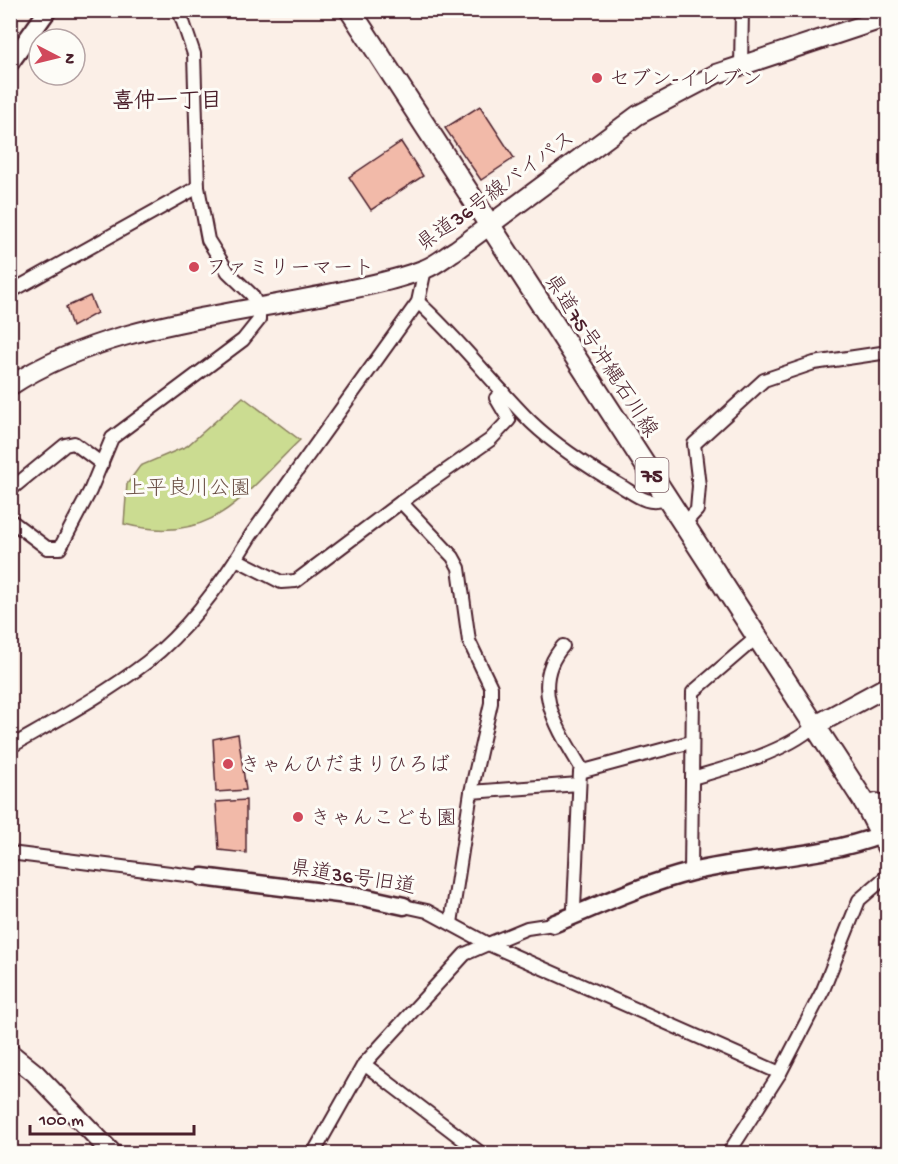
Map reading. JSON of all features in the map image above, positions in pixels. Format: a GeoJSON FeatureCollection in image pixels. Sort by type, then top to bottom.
{"type":"FeatureCollection","features":[{"type":"Feature","properties":{"kind":"main road","name":"県道75号沖縄石川線"},"geometry":{"type":"LineString","coordinates":[[350,10],[865,803],[884,841]]}},
{"type":"Feature","properties":{"kind":"main road","name":"県道36号線バイパス"},"geometry":{"type":"LineString","coordinates":[[10,386],[61,357],[96,344],[160,328],[259,309],[425,269],[489,225],[638,115],[689,86],[741,66],[888,17]]}},
{"type":"Feature","properties":{"kind":"main road"},"geometry":{"type":"LineString","coordinates":[[814,726],[888,686]]}},
{"type":"Feature","properties":{"kind":"main road"},"geometry":{"type":"LineString","coordinates":[[10,1053],[35,1073],[113,1154]]}},
{"type":"Feature","properties":{"kind":"street"},"geometry":{"type":"LineString","coordinates":[[10,63],[48,10]]}},
{"type":"Feature","properties":{"kind":"street"},"geometry":{"type":"LineString","coordinates":[[10,520],[47,548],[60,548],[102,464],[112,438],[243,340],[259,320],[259,309],[252,295],[228,272],[208,240],[198,187],[194,54],[179,10]]}},
{"type":"Feature","properties":{"kind":"street"},"geometry":{"type":"LineString","coordinates":[[741,66],[742,10]]}},
{"type":"Feature","properties":{"kind":"street"},"geometry":{"type":"LineString","coordinates":[[10,292],[198,187]]}},
{"type":"Feature","properties":{"kind":"street"},"geometry":{"type":"LineString","coordinates":[[10,747],[82,706],[147,661],[184,627],[236,559],[418,302],[425,269]]}},
{"type":"Feature","properties":{"kind":"street"},"geometry":{"type":"LineString","coordinates":[[418,302],[448,330],[533,423],[600,474],[647,501],[657,502],[666,498]]}},
{"type":"Feature","properties":{"kind":"street"},"geometry":{"type":"LineString","coordinates":[[684,524],[697,510],[699,486],[694,444],[764,380],[814,363],[888,352]]}},
{"type":"Feature","properties":{"kind":"street"},"geometry":{"type":"LineString","coordinates":[[236,559],[281,582],[296,581],[401,502],[490,440],[509,420],[496,398],[503,392]]}},
{"type":"Feature","properties":{"kind":"street"},"geometry":{"type":"LineString","coordinates":[[10,490],[64,445],[74,443],[102,464]]}},
{"type":"Feature","properties":{"kind":"street"},"geometry":{"type":"LineString","coordinates":[[401,502],[453,557],[459,568],[469,641],[491,687],[491,703],[471,792],[451,922]]}},
{"type":"Feature","properties":{"kind":"street"},"geometry":{"type":"LineString","coordinates":[[691,872],[693,692],[757,637]]}},
{"type":"Feature","properties":{"kind":"street"},"geometry":{"type":"LineString","coordinates":[[563,646],[553,657],[546,685],[559,731],[583,771]]}},
{"type":"Feature","properties":{"kind":"street"},"geometry":{"type":"LineString","coordinates":[[692,778],[727,768],[779,747],[814,726]]}},
{"type":"Feature","properties":{"kind":"street"},"geometry":{"type":"LineString","coordinates":[[577,915],[574,908],[580,772],[691,741]]}},
{"type":"Feature","properties":{"kind":"street"},"geometry":{"type":"LineString","coordinates":[[471,792],[579,784]]}},
{"type":"Feature","properties":{"kind":"street"},"geometry":{"type":"LineString","coordinates":[[865,803],[876,800],[888,805]]}},
{"type":"Feature","properties":{"kind":"street"},"geometry":{"type":"LineString","coordinates":[[313,1154],[364,1064],[465,954],[527,928],[553,924],[648,886],[691,872],[884,841]]}},
{"type":"Feature","properties":{"kind":"street","name":"県道36号旧道"},"geometry":{"type":"LineString","coordinates":[[10,853],[363,897],[427,911],[489,944],[780,1073]]}},
{"type":"Feature","properties":{"kind":"street"},"geometry":{"type":"LineString","coordinates":[[728,1154],[780,1073],[823,990],[859,900],[888,875]]}},
{"type":"Feature","properties":{"kind":"street"},"geometry":{"type":"LineString","coordinates":[[364,1064],[482,1154]]}},
{"type":"Feature","properties":{"kind":"green space","name":"上平良川公園"},"geometry":{"type":"Polygon","coordinates":[[[243,397],[300,440],[243,497],[204,522],[181,528],[155,529],[124,524],[127,484],[140,466],[187,446],[243,397]]]}},
{"type":"Feature","properties":{"kind":"building"},"geometry":{"type":"Polygon","coordinates":[[[480,106],[514,158],[481,180],[445,128],[480,106]]]}},
{"type":"Feature","properties":{"kind":"building"},"geometry":{"type":"Polygon","coordinates":[[[401,142],[423,176],[371,210],[349,177],[401,142]]]}},
{"type":"Feature","properties":{"kind":"building"},"geometry":{"type":"Polygon","coordinates":[[[90,296],[97,313],[72,327],[66,307],[90,296]]]}},
{"type":"Feature","properties":{"kind":"building","name":"きゃんひだまりひろば"},"geometry":{"type":"Polygon","coordinates":[[[238,734],[246,790],[216,792],[213,739],[238,734]]]}},
{"type":"Feature","properties":{"kind":"building"},"geometry":{"type":"Polygon","coordinates":[[[246,800],[246,853],[219,850],[216,802],[246,800]]]}},
{"type":"Feature","properties":{"kind":"place","name":"セブン-イレブン"},"geometry":{"type":"Point","coordinates":[597,78]}},
{"type":"Feature","properties":{"kind":"place","name":"ファミリーマート"},"geometry":{"type":"Point","coordinates":[194,267]}},
{"type":"Feature","properties":{"kind":"place","name":"きゃんひだまりひろば"},"geometry":{"type":"Point","coordinates":[228,764]}},
{"type":"Feature","properties":{"kind":"place","name":"きゃんこども園"},"geometry":{"type":"Point","coordinates":[298,817]}},
{"type":"Feature","properties":{"kind":"district","name":"喜仲一丁目"},"geometry":{"type":"Point","coordinates":[167,99]}}]}
